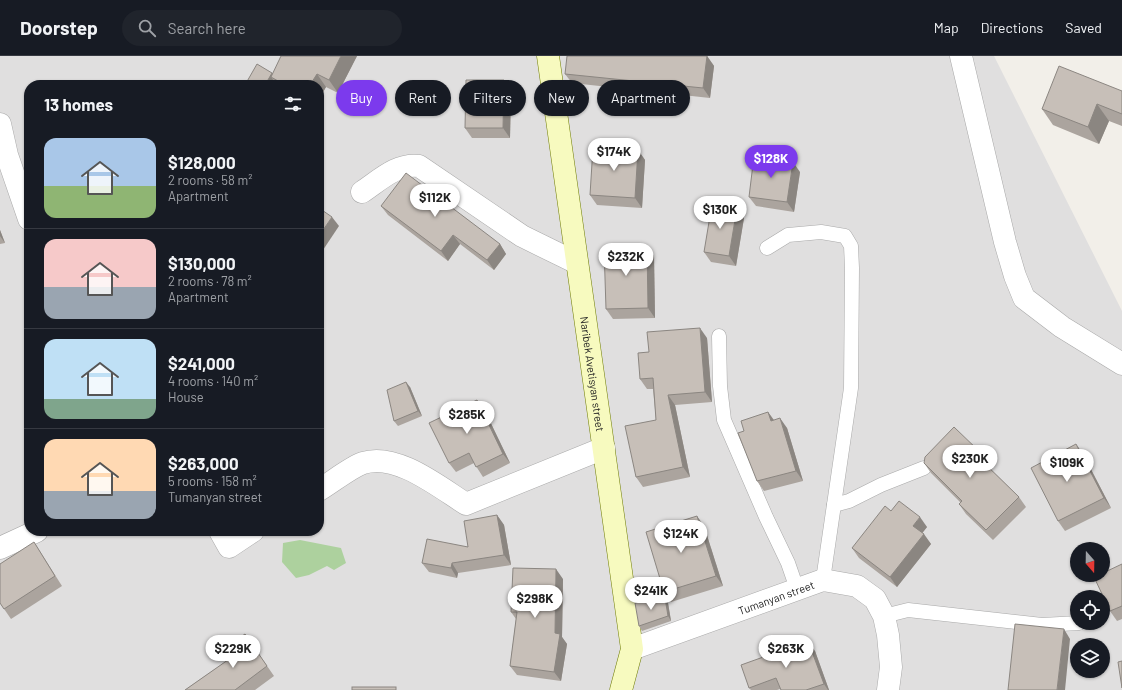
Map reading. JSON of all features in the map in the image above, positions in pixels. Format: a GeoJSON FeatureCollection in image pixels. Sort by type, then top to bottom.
{"type":"FeatureCollection","features":[{"type":"Feature","properties":{"kind":"street","name":"Naribek Avetisyan street"},"geometry":{"type":"LineString","coordinates":[[548,56],[632,649],[620,690]]}},
{"type":"Feature","properties":{"kind":"street"},"geometry":{"type":"LineString","coordinates":[[961,56],[1005,242],[1015,276],[1024,298],[1062,327],[1122,364]]}},
{"type":"Feature","properties":{"kind":"street"},"geometry":{"type":"LineString","coordinates":[[0,124],[7,155],[24,204]]}},
{"type":"Feature","properties":{"kind":"street"},"geometry":{"type":"LineString","coordinates":[[362,192],[397,169],[408,165],[419,166],[522,236],[577,263]]}},
{"type":"Feature","properties":{"kind":"street"},"geometry":{"type":"LineString","coordinates":[[324,487],[363,463],[381,460],[402,466],[466,504],[604,448]]}},
{"type":"Feature","properties":{"kind":"street"},"geometry":{"type":"LineString","coordinates":[[0,548],[26,536]]}},
{"type":"Feature","properties":{"kind":"street"},"geometry":{"type":"LineString","coordinates":[[223,536],[228,546],[245,536]]}},
{"type":"Feature","properties":{"kind":"street","name":"Tumanyan street"},"geometry":{"type":"LineString","coordinates":[[632,649],[823,580],[858,586],[875,599],[884,616],[888,635],[891,668],[888,690]]}},
{"type":"Feature","properties":{"kind":"lane"},"geometry":{"type":"LineString","coordinates":[[767,248],[788,234],[821,232],[845,236],[851,246],[851,388],[823,580]]}},
{"type":"Feature","properties":{"kind":"lane"},"geometry":{"type":"LineString","coordinates":[[719,336],[720,386],[724,420],[766,517],[788,563],[797,589]]}},
{"type":"Feature","properties":{"kind":"lane"},"geometry":{"type":"LineString","coordinates":[[834,505],[849,501],[880,485],[924,468]]}},
{"type":"Feature","properties":{"kind":"lane"},"geometry":{"type":"LineString","coordinates":[[884,616],[908,610],[1042,625],[1070,623]]}},
{"type":"Feature","properties":{"kind":"shaded area"},"geometry":{"type":"Polygon","coordinates":[[[0,56],[994,56],[1122,311],[1122,690],[0,690],[0,56]]]}},
{"type":"Feature","properties":{"kind":"green space"},"geometry":{"type":"Polygon","coordinates":[[[300,540],[341,548],[346,563],[334,570],[327,566],[309,575],[296,578],[282,562],[283,543],[300,540]]]}},
{"type":"Feature","properties":{"kind":"building"},"geometry":{"type":"Polygon","coordinates":[[[281,56],[341,56],[329,80],[317,74],[313,80],[276,80],[271,77],[281,56]]]}},
{"type":"Feature","properties":{"kind":"building"},"geometry":{"type":"Polygon","coordinates":[[[567,56],[707,56],[703,88],[690,87],[690,80],[624,80],[565,74],[567,56]]]}},
{"type":"Feature","properties":{"kind":"building"},"geometry":{"type":"Polygon","coordinates":[[[257,64],[272,73],[268,80],[248,80],[257,64]]]}},
{"type":"Feature","properties":{"kind":"building"},"geometry":{"type":"Polygon","coordinates":[[[1059,66],[1122,91],[1122,114],[1097,104],[1088,127],[1042,109],[1059,66]]]}},
{"type":"Feature","properties":{"kind":"building"},"geometry":{"type":"Polygon","coordinates":[[[465,116],[503,116],[503,128],[465,128],[465,116]]]}},
{"type":"Feature","properties":{"kind":"building"},"geometry":{"type":"Polygon","coordinates":[[[593,147],[638,150],[635,198],[590,195],[593,147]]]}},
{"type":"Feature","properties":{"kind":"building"},"geometry":{"type":"Polygon","coordinates":[[[754,156],[793,162],[787,202],[749,197],[754,156]]]}},
{"type":"Feature","properties":{"kind":"building"},"geometry":{"type":"Polygon","coordinates":[[[406,173],[500,244],[487,260],[453,235],[441,251],[381,206],[406,173]]]}},
{"type":"Feature","properties":{"kind":"building"},"geometry":{"type":"Polygon","coordinates":[[[712,204],[737,208],[729,256],[704,252],[712,204]]]}},
{"type":"Feature","properties":{"kind":"building"},"geometry":{"type":"Polygon","coordinates":[[[324,211],[332,217],[324,229],[324,211]]]}},
{"type":"Feature","properties":{"kind":"building"},"geometry":{"type":"Polygon","coordinates":[[[647,246],[648,308],[606,309],[604,247],[647,246]]]}},
{"type":"Feature","properties":{"kind":"building"},"geometry":{"type":"Polygon","coordinates":[[[700,328],[705,392],[668,395],[683,467],[636,477],[625,426],[656,420],[653,378],[640,379],[638,353],[649,352],[647,332],[700,328]]]}},
{"type":"Feature","properties":{"kind":"building"},"geometry":{"type":"Polygon","coordinates":[[[406,382],[418,411],[394,421],[387,390],[406,382]]]}},
{"type":"Feature","properties":{"kind":"building"},"geometry":{"type":"Polygon","coordinates":[[[477,400],[503,454],[476,467],[469,453],[449,463],[429,423],[477,400]]]}},
{"type":"Feature","properties":{"kind":"building"},"geometry":{"type":"Polygon","coordinates":[[[768,412],[771,421],[780,418],[796,471],[757,481],[738,433],[744,431],[741,421],[768,412]]]}},
{"type":"Feature","properties":{"kind":"building"},"geometry":{"type":"Polygon","coordinates":[[[954,427],[981,453],[978,457],[1019,497],[986,530],[959,504],[962,501],[924,463],[925,457],[954,427]]]}},
{"type":"Feature","properties":{"kind":"building"},"geometry":{"type":"Polygon","coordinates":[[[1076,444],[1104,498],[1058,521],[1031,468],[1076,444]]]}},
{"type":"Feature","properties":{"kind":"building"},"geometry":{"type":"Polygon","coordinates":[[[899,501],[920,517],[913,526],[924,534],[890,577],[852,548],[885,506],[891,511],[899,501]]]}},
{"type":"Feature","properties":{"kind":"building"},"geometry":{"type":"Polygon","coordinates":[[[497,515],[504,555],[452,563],[451,568],[422,563],[427,539],[468,547],[464,521],[497,515]]]}},
{"type":"Feature","properties":{"kind":"building"},"geometry":{"type":"Polygon","coordinates":[[[697,516],[716,576],[664,592],[646,532],[697,516]]]}},
{"type":"Feature","properties":{"kind":"building"},"geometry":{"type":"Polygon","coordinates":[[[34,542],[55,576],[4,609],[0,603],[0,564],[34,542]]]}},
{"type":"Feature","properties":{"kind":"building"},"geometry":{"type":"Polygon","coordinates":[[[1122,564],[1122,606],[1110,611],[1110,590],[1100,590],[1096,582],[1110,582],[1110,570],[1122,564]]]}},
{"type":"Feature","properties":{"kind":"building"},"geometry":{"type":"Polygon","coordinates":[[[513,568],[556,569],[555,633],[560,634],[554,672],[510,666],[517,612],[511,612],[513,568]]]}},
{"type":"Feature","properties":{"kind":"building"},"geometry":{"type":"Polygon","coordinates":[[[665,598],[668,616],[639,626],[635,603],[665,598]]]}},
{"type":"Feature","properties":{"kind":"building"},"geometry":{"type":"Polygon","coordinates":[[[1015,624],[1064,629],[1057,690],[1008,690],[1015,624]]]}},
{"type":"Feature","properties":{"kind":"building"},"geometry":{"type":"Polygon","coordinates":[[[245,634],[267,666],[235,690],[185,690],[235,655],[228,646],[245,634]]]}},
{"type":"Feature","properties":{"kind":"building"},"geometry":{"type":"Polygon","coordinates":[[[808,641],[824,684],[806,690],[781,690],[776,678],[749,688],[741,665],[808,641]]]}},
{"type":"Feature","properties":{"kind":"building"},"geometry":{"type":"Polygon","coordinates":[[[1122,661],[1122,688],[1118,662],[1122,661]]]}},
{"type":"Feature","properties":{"kind":"building"},"geometry":{"type":"Polygon","coordinates":[[[352,687],[396,687],[396,690],[352,690],[352,687]]]}}]}
